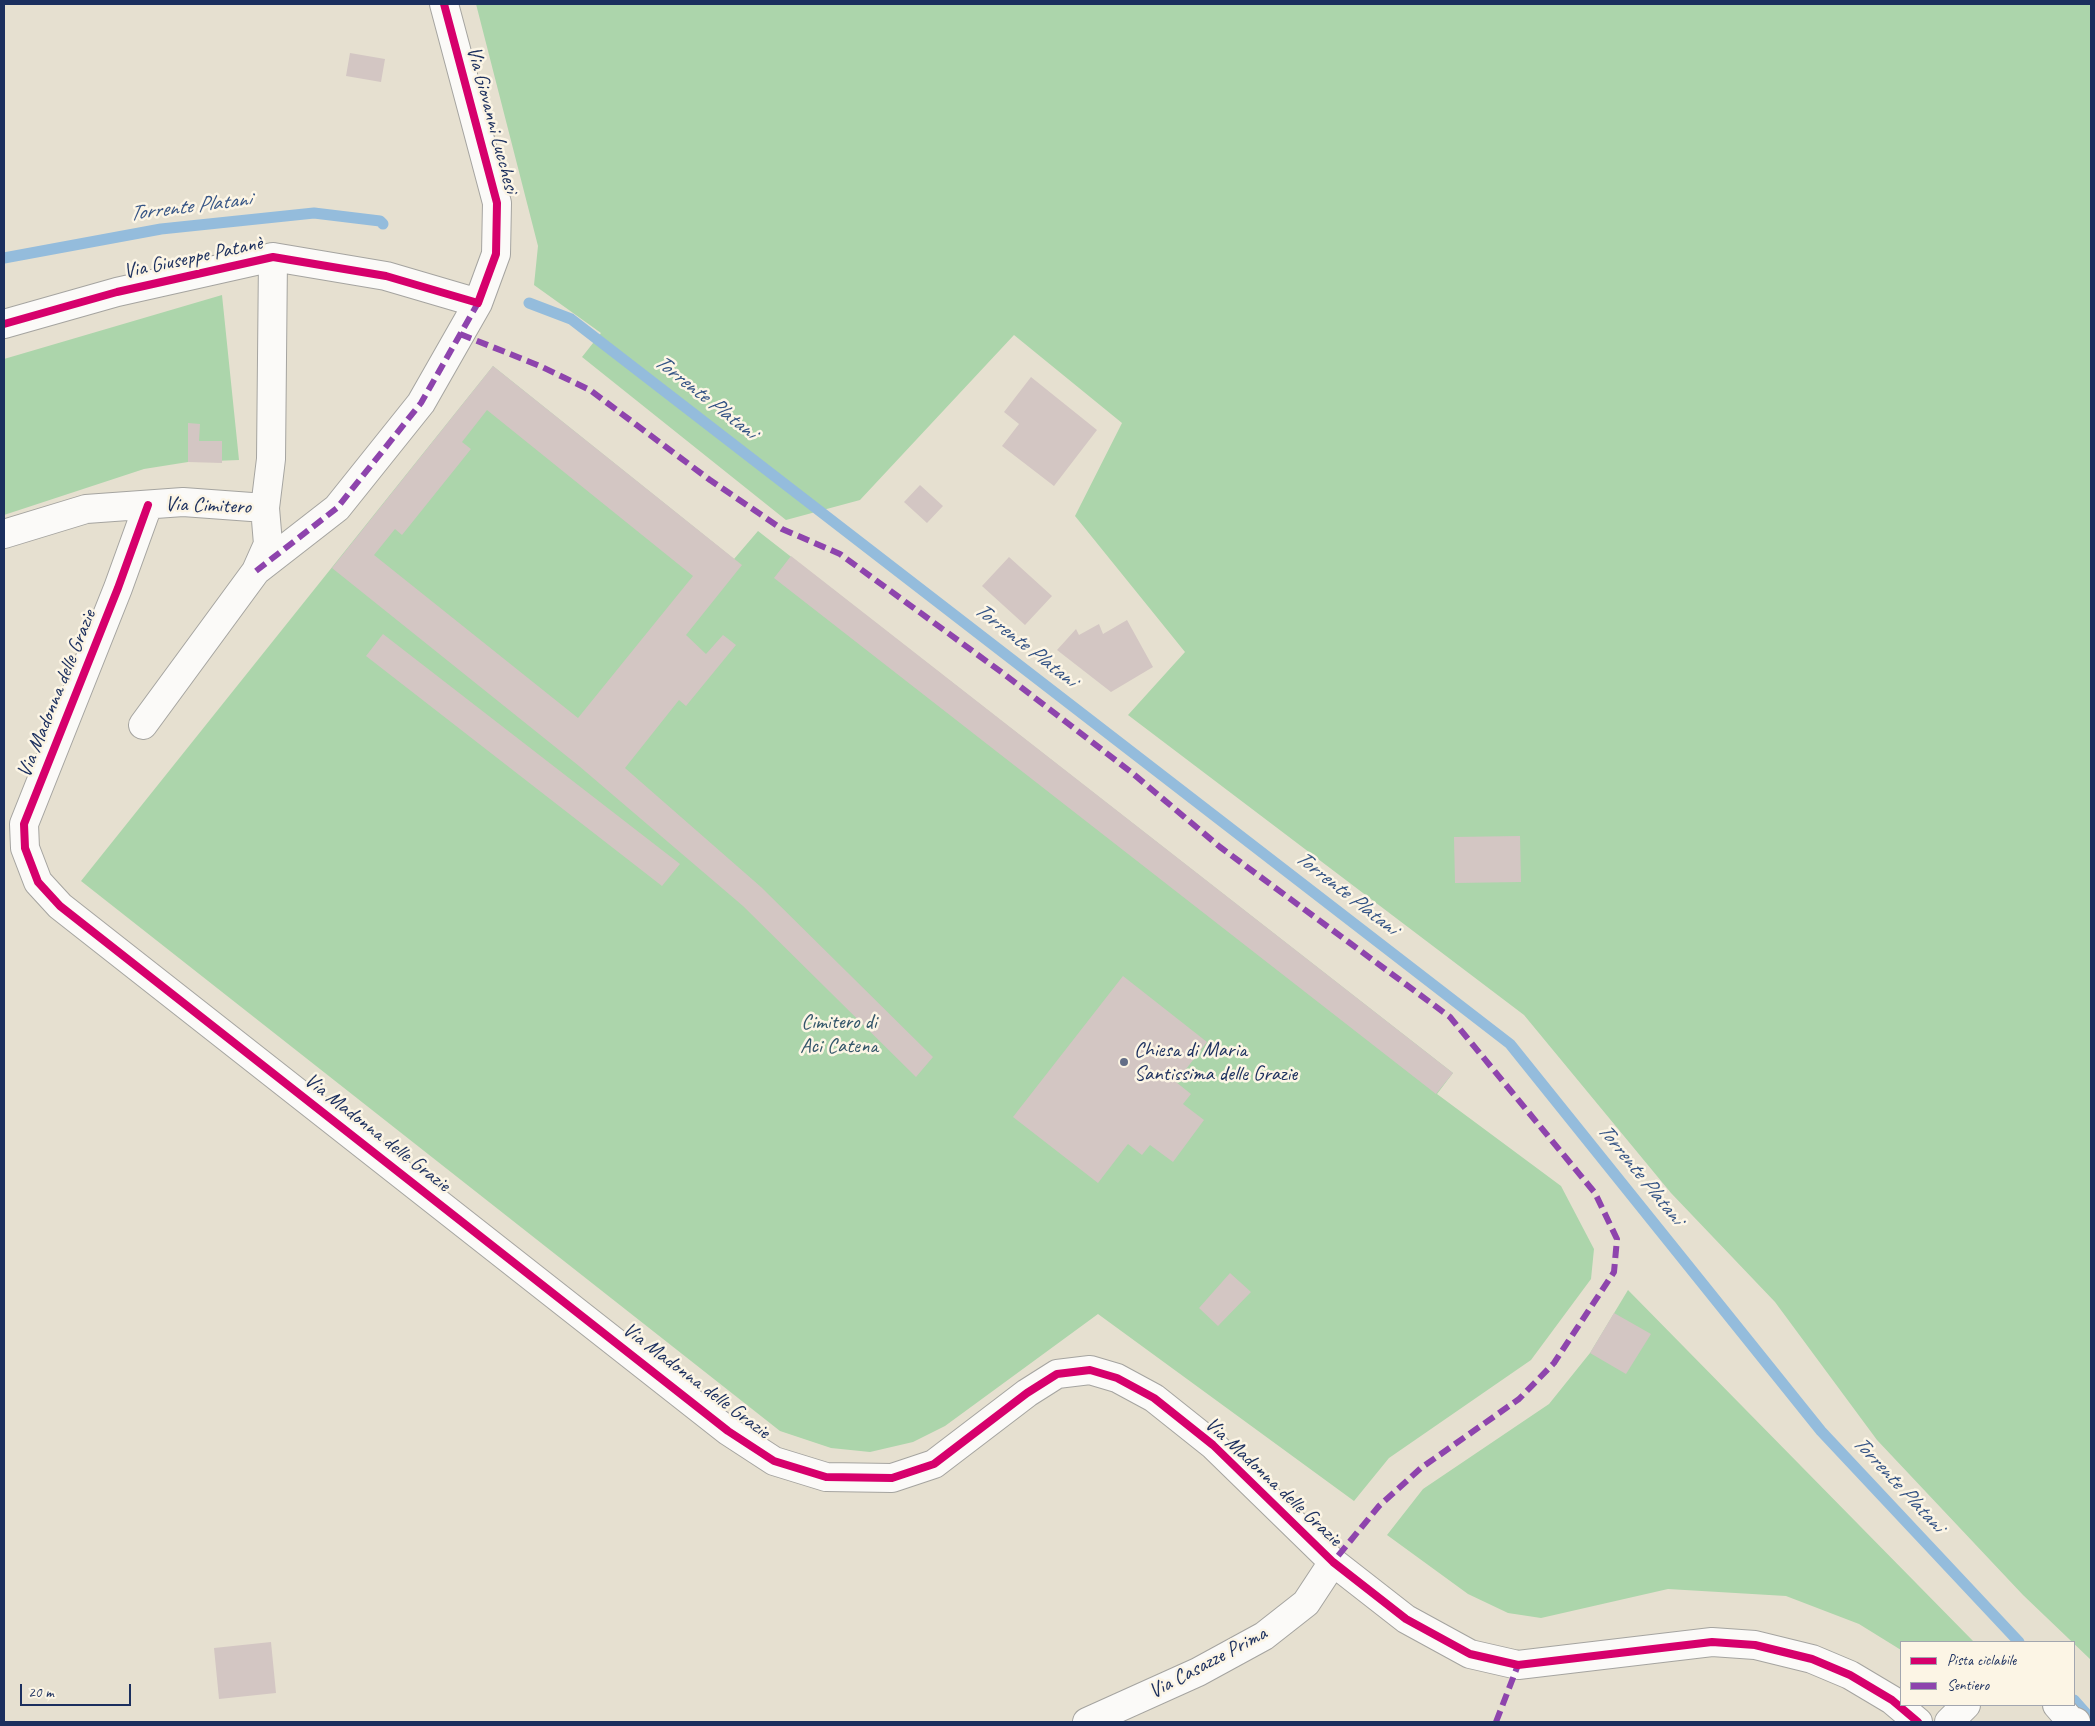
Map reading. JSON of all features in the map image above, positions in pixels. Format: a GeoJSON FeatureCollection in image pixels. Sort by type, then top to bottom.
{"type":"FeatureCollection","features":[{"type":"Feature","properties":{"kind":"street","name":"Via Giovanni Lucchesi"},"geometry":{"type":"LineString","coordinates":[[256,571],[337,508],[420,403],[478,303],[496,254],[497,203],[444,4]]}},
{"type":"Feature","properties":{"kind":"street","name":"Via Giuseppe Patanè"},"geometry":{"type":"LineString","coordinates":[[4,324],[116,292],[273,257],[386,276],[478,303]]}},
{"type":"Feature","properties":{"kind":"street"},"geometry":{"type":"LineString","coordinates":[[143,725],[256,571],[268,544],[265,508],[271,459],[273,257]]}},
{"type":"Feature","properties":{"kind":"street","name":"Via Cimitero"},"geometry":{"type":"LineString","coordinates":[[4,534],[86,509],[183,502],[265,508]]}},
{"type":"Feature","properties":{"kind":"street","name":"Via Madonna delle Grazie"},"geometry":{"type":"LineString","coordinates":[[148,505],[118,588],[24,824],[25,848],[38,882],[60,906],[728,1432],[774,1461],[826,1477],[892,1478],[934,1464],[1027,1393],[1057,1374],[1090,1370],[1117,1378],[1154,1398],[1213,1445],[1333,1562],[1406,1619],[1470,1654],[1518,1665],[1712,1642],[1755,1644],[1812,1659],[1850,1675],[1892,1700],[1918,1722]]}},
{"type":"Feature","properties":{"kind":"street","name":"Via Casazze Prima"},"geometry":{"type":"LineString","coordinates":[[1088,1722],[1198,1672],[1264,1636],[1306,1602],[1333,1562]]}},
{"type":"Feature","properties":{"kind":"street"},"geometry":{"type":"LineString","coordinates":[[1949,1722],[1965,1706]]}},
{"type":"Feature","properties":{"kind":"street"},"geometry":{"type":"LineString","coordinates":[[2058,1706],[2070,1720],[2076,1722]]}},
{"type":"Feature","properties":{"kind":"green space"},"geometry":{"type":"Polygon","coordinates":[[[476,4],[2091,4],[2091,1660],[2075,1645],[2075,1641],[2071,1641],[2023,1595],[1877,1440],[1775,1302],[1671,1193],[1524,1015],[1128,715],[1185,652],[1075,516],[1122,423],[1014,335],[860,500],[786,520],[582,357],[601,333],[534,285],[538,246],[476,4]]]}},
{"type":"Feature","properties":{"kind":"green space"},"geometry":{"type":"Polygon","coordinates":[[[222,295],[239,460],[188,462],[144,469],[4,515],[4,359],[222,295]]]}},
{"type":"Feature","properties":{"kind":"green space","name":"Cimitero di Aci Catena"},"geometry":{"type":"Polygon","coordinates":[[[493,366],[734,559],[758,531],[1453,1073],[1437,1094],[1561,1186],[1594,1249],[1591,1279],[1531,1360],[1389,1458],[1354,1501],[1098,1314],[945,1426],[913,1442],[870,1452],[831,1448],[780,1431],[81,881],[493,366]]]}},
{"type":"Feature","properties":{"kind":"green space"},"geometry":{"type":"Polygon","coordinates":[[[1628,1290],[1973,1641],[1900,1641],[1900,1649],[1859,1624],[1786,1596],[1668,1589],[1541,1618],[1508,1613],[1468,1594],[1387,1535],[1423,1489],[1549,1404],[1590,1353],[1628,1290]]]}},
{"type":"Feature","properties":{"kind":"building"},"geometry":{"type":"Polygon","coordinates":[[[350,53],[385,59],[381,82],[346,76],[350,53]]]}},
{"type":"Feature","properties":{"kind":"building"},"geometry":{"type":"Polygon","coordinates":[[[493,366],[742,565],[686,635],[706,654],[723,635],[736,645],[686,706],[679,700],[625,768],[761,887],[933,1057],[916,1077],[743,906],[579,766],[332,568],[493,366]],[[487,410],[462,442],[471,449],[402,535],[395,529],[374,555],[578,718],[693,576],[487,410]]]}},
{"type":"Feature","properties":{"kind":"building"},"geometry":{"type":"Polygon","coordinates":[[[1031,377],[1097,430],[1054,486],[1002,446],[1019,424],[1004,412],[1031,377]]]}},
{"type":"Feature","properties":{"kind":"building"},"geometry":{"type":"Polygon","coordinates":[[[188,423],[200,424],[199,441],[222,441],[222,463],[188,462],[188,423]]]}},
{"type":"Feature","properties":{"kind":"building"},"geometry":{"type":"Polygon","coordinates":[[[920,485],[943,506],[927,523],[904,502],[920,485]]]}},
{"type":"Feature","properties":{"kind":"building"},"geometry":{"type":"Polygon","coordinates":[[[791,556],[1453,1073],[1436,1094],[774,578],[791,556]]]}},
{"type":"Feature","properties":{"kind":"building"},"geometry":{"type":"Polygon","coordinates":[[[1009,557],[1052,596],[1025,625],[982,586],[1009,557]]]}},
{"type":"Feature","properties":{"kind":"building"},"geometry":{"type":"Polygon","coordinates":[[[1127,620],[1153,667],[1111,692],[1057,650],[1076,629],[1079,635],[1099,624],[1103,634],[1127,620]]]}},
{"type":"Feature","properties":{"kind":"building"},"geometry":{"type":"Polygon","coordinates":[[[383,634],[680,864],[662,886],[366,656],[383,634]]]}},
{"type":"Feature","properties":{"kind":"building"},"geometry":{"type":"Polygon","coordinates":[[[1520,836],[1521,882],[1455,883],[1454,837],[1520,836]]]}},
{"type":"Feature","properties":{"kind":"building","name":"Chiesa di Maria Santissima delle Grazie"},"geometry":{"type":"Polygon","coordinates":[[[1123,976],[1207,1042],[1176,1082],[1191,1094],[1183,1104],[1204,1120],[1173,1162],[1150,1145],[1142,1155],[1128,1144],[1098,1183],[1013,1117],[1123,976]]]}},
{"type":"Feature","properties":{"kind":"building"},"geometry":{"type":"Polygon","coordinates":[[[1230,1273],[1251,1292],[1218,1326],[1199,1308],[1230,1273]]]}},
{"type":"Feature","properties":{"kind":"building"},"geometry":{"type":"Polygon","coordinates":[[[1614,1313],[1651,1334],[1626,1374],[1590,1353],[1614,1313]]]}},
{"type":"Feature","properties":{"kind":"building"},"geometry":{"type":"Polygon","coordinates":[[[271,1642],[276,1693],[219,1699],[214,1648],[271,1642]]]}},
{"type":"Feature","properties":{"kind":"waterway","name":"Torrente Platani"},"geometry":{"type":"LineString","coordinates":[[4,258],[161,229],[314,213],[380,221],[383,224]]}},
{"type":"Feature","properties":{"kind":"waterway","name":"Torrente Platani"},"geometry":{"type":"LineString","coordinates":[[529,303],[571,319],[1510,1044],[1821,1431],[2018,1641]]}},
{"type":"Feature","properties":{"kind":"waterway","name":"Torrente Platani"},"geometry":{"type":"LineString","coordinates":[[2075,1701],[2091,1719]]}},
{"type":"Feature","properties":{"kind":"marked path"},"geometry":{"type":"LineString","coordinates":[[256,571],[337,508],[421,403],[478,303]]}},
{"type":"Feature","properties":{"kind":"marked path"},"geometry":{"type":"LineString","coordinates":[[460,334],[540,366],[590,390],[710,480],[782,529],[840,554],[1004,674],[1131,772],[1220,847],[1450,1017],[1595,1193],[1617,1239],[1614,1272],[1554,1363],[1519,1399],[1421,1468],[1379,1506],[1333,1562]]}},
{"type":"Feature","properties":{"kind":"marked path"},"geometry":{"type":"LineString","coordinates":[[1496,1722],[1518,1665]]}},
{"type":"Feature","properties":{"kind":"cycle path"},"geometry":{"type":"LineString","coordinates":[[4,324],[117,292],[273,257],[386,276],[478,303],[496,254],[497,203],[444,4]]}},
{"type":"Feature","properties":{"kind":"cycle path"},"geometry":{"type":"LineString","coordinates":[[148,505],[118,588],[24,824],[25,848],[38,882],[60,906],[728,1431],[774,1461],[826,1477],[892,1478],[934,1464],[1027,1393],[1057,1374],[1090,1370],[1117,1378],[1154,1398],[1213,1445],[1333,1562],[1406,1619],[1470,1654],[1518,1665],[1712,1642],[1755,1645],[1812,1659],[1850,1675],[1892,1700],[1918,1722]]}},
{"type":"Feature","properties":{"kind":"place","name":"Chiesa di Maria Santissima delle Grazie"},"geometry":{"type":"Point","coordinates":[1124,1062]}}]}
